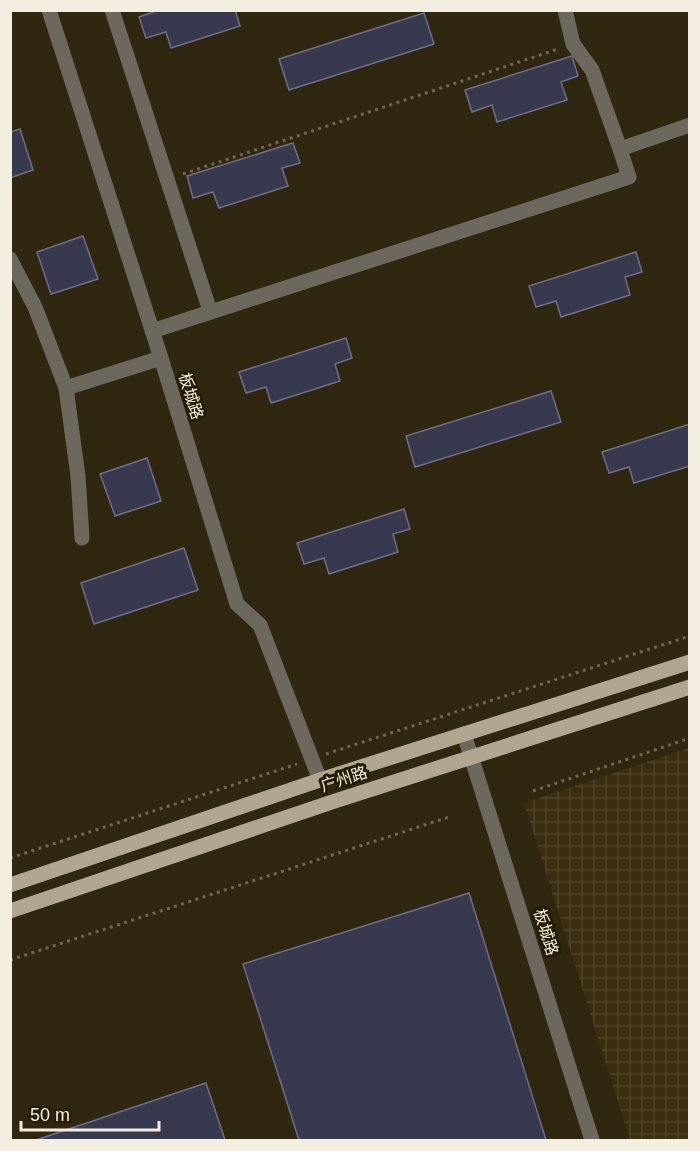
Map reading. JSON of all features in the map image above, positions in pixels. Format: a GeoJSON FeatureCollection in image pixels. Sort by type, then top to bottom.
{"type":"FeatureCollection","features":[{"type":"Feature","properties":{"kind":"main road","name":"广州路"},"geometry":{"type":"LineString","coordinates":[[10,885],[320,780],[690,662]]}},
{"type":"Feature","properties":{"kind":"main road","name":"广州路"},"geometry":{"type":"LineString","coordinates":[[10,911],[334,801],[690,687]]}},
{"type":"Feature","properties":{"kind":"street","name":"板城路"},"geometry":{"type":"LineString","coordinates":[[49,10],[237,604],[260,625],[320,780]]}},
{"type":"Feature","properties":{"kind":"street"},"geometry":{"type":"LineString","coordinates":[[112,10],[210,312]]}},
{"type":"Feature","properties":{"kind":"street"},"geometry":{"type":"LineString","coordinates":[[152,331],[628,177],[592,70],[573,45],[565,10]]}},
{"type":"Feature","properties":{"kind":"street"},"geometry":{"type":"LineString","coordinates":[[620,149],[690,126]]}},
{"type":"Feature","properties":{"kind":"street"},"geometry":{"type":"LineString","coordinates":[[10,259],[35,307],[66,388],[78,476],[82,538]]}},
{"type":"Feature","properties":{"kind":"street"},"geometry":{"type":"LineString","coordinates":[[66,388],[161,358]]}},
{"type":"Feature","properties":{"kind":"street","name":"板城路"},"geometry":{"type":"LineString","coordinates":[[464,734],[592,1140]]}},
{"type":"Feature","properties":{"kind":"path"},"geometry":{"type":"LineString","coordinates":[[167,179],[573,45]]}},
{"type":"Feature","properties":{"kind":"path"},"geometry":{"type":"LineString","coordinates":[[10,858],[690,636]]}},
{"type":"Feature","properties":{"kind":"path"},"geometry":{"type":"LineString","coordinates":[[533,791],[690,738]]}},
{"type":"Feature","properties":{"kind":"path"},"geometry":{"type":"LineString","coordinates":[[10,960],[449,817]]}},
{"type":"Feature","properties":{"kind":"shaded area"},"geometry":{"type":"Polygon","coordinates":[[[689,748],[689,1140],[630,1140],[524,803],[689,748]]]}},
{"type":"Feature","properties":{"kind":"building"},"geometry":{"type":"Polygon","coordinates":[[[159,10],[235,10],[240,26],[171,48],[166,32],[146,38],[139,17],[159,10]]]}},
{"type":"Feature","properties":{"kind":"building"},"geometry":{"type":"Polygon","coordinates":[[[424,13],[434,44],[289,90],[279,59],[424,13]]]}},
{"type":"Feature","properties":{"kind":"building"},"geometry":{"type":"Polygon","coordinates":[[[572,56],[578,76],[561,82],[567,100],[497,122],[492,105],[472,112],[465,90],[572,56]]]}},
{"type":"Feature","properties":{"kind":"building"},"geometry":{"type":"Polygon","coordinates":[[[20,129],[33,170],[10,178],[10,132],[20,129]]]}},
{"type":"Feature","properties":{"kind":"building"},"geometry":{"type":"Polygon","coordinates":[[[293,143],[300,163],[282,168],[288,186],[219,208],[213,192],[193,198],[187,176],[293,143]]]}},
{"type":"Feature","properties":{"kind":"building"},"geometry":{"type":"Polygon","coordinates":[[[83,236],[98,279],[51,294],[37,252],[83,236]]]}},
{"type":"Feature","properties":{"kind":"building"},"geometry":{"type":"Polygon","coordinates":[[[636,252],[642,272],[625,277],[630,295],[561,317],[556,301],[536,307],[529,286],[636,252]]]}},
{"type":"Feature","properties":{"kind":"building"},"geometry":{"type":"Polygon","coordinates":[[[346,338],[352,358],[335,364],[340,381],[271,403],[266,387],[246,393],[239,372],[346,338]]]}},
{"type":"Feature","properties":{"kind":"building"},"geometry":{"type":"Polygon","coordinates":[[[551,391],[561,422],[415,467],[406,436],[551,391]]]}},
{"type":"Feature","properties":{"kind":"building"},"geometry":{"type":"Polygon","coordinates":[[[690,424],[690,466],[634,483],[629,467],[609,473],[602,452],[690,424]]]}},
{"type":"Feature","properties":{"kind":"building"},"geometry":{"type":"Polygon","coordinates":[[[147,458],[161,501],[115,516],[100,474],[147,458]]]}},
{"type":"Feature","properties":{"kind":"building"},"geometry":{"type":"Polygon","coordinates":[[[404,509],[410,529],[393,534],[398,552],[329,574],[324,558],[304,564],[297,543],[404,509]]]}},
{"type":"Feature","properties":{"kind":"building"},"geometry":{"type":"Polygon","coordinates":[[[184,548],[198,590],[94,624],[81,583],[184,548]]]}},
{"type":"Feature","properties":{"kind":"building"},"geometry":{"type":"Polygon","coordinates":[[[469,893],[546,1140],[299,1140],[243,964],[469,893]]]}},
{"type":"Feature","properties":{"kind":"building"},"geometry":{"type":"Polygon","coordinates":[[[206,1083],[225,1140],[36,1140],[206,1083]]]}}]}
